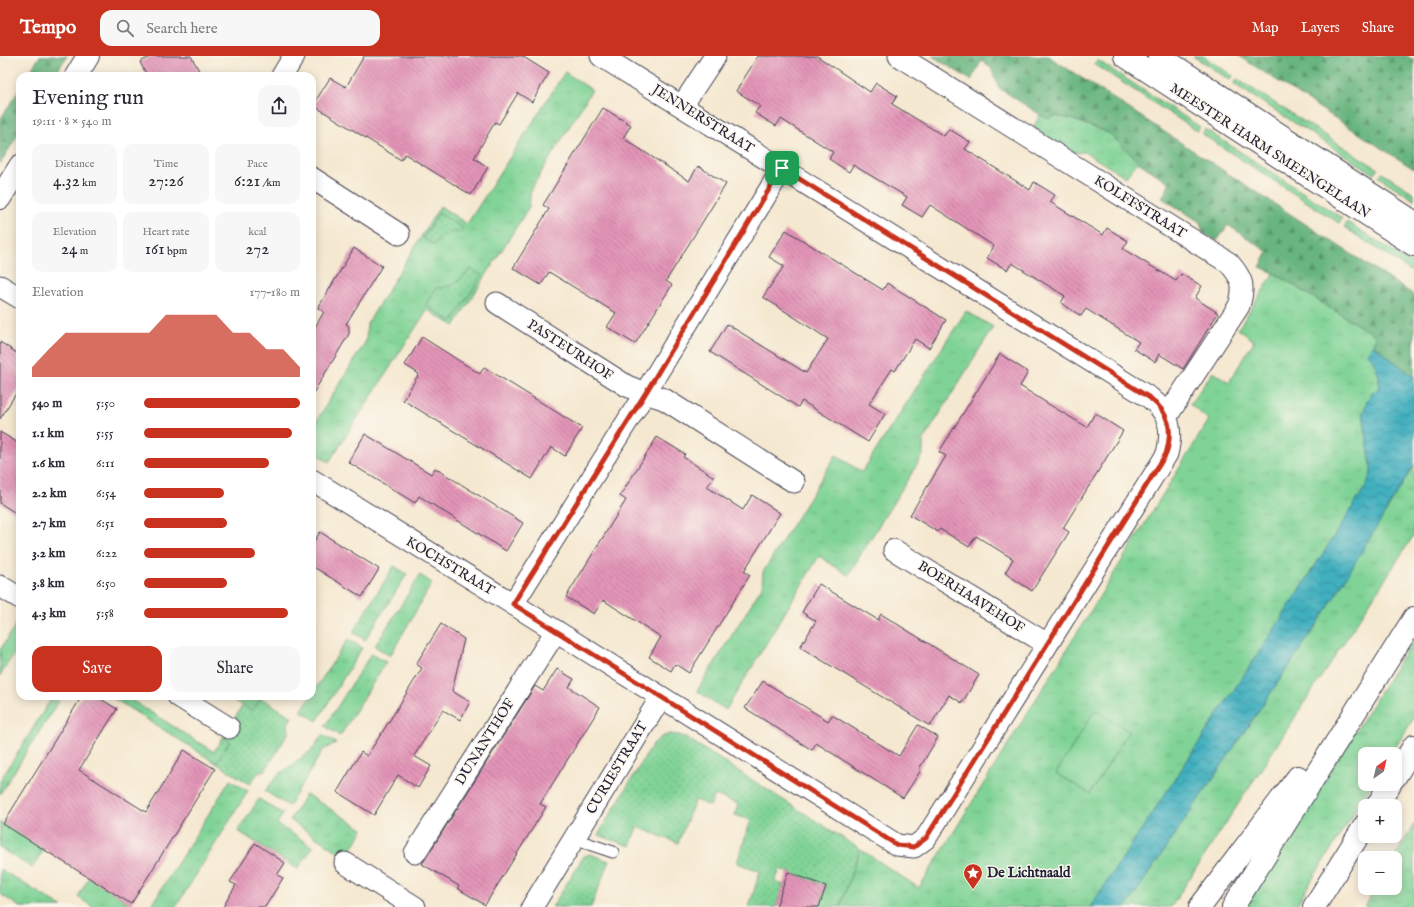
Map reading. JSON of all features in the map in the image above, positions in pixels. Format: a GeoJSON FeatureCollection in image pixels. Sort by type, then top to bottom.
{"type":"FeatureCollection","features":[{"type":"Feature","properties":{"kind":"main road"},"geometry":{"type":"LineString","coordinates":[[78,72],[88,56]]}},
{"type":"Feature","properties":{"kind":"main road","name":"MEESTER HARM SMEENGELAAN"},"geometry":{"type":"LineString","coordinates":[[1125,56],[1414,245]]}},
{"type":"Feature","properties":{"kind":"main road","name":"MEESTER HARM SMEENGELAAN"},"geometry":{"type":"LineString","coordinates":[[1159,56],[1414,222]]}},
{"type":"Feature","properties":{"kind":"main road"},"geometry":{"type":"LineString","coordinates":[[0,198],[16,172]]}},
{"type":"Feature","properties":{"kind":"main road"},"geometry":{"type":"LineString","coordinates":[[1233,907],[1380,670],[1414,618]]}},
{"type":"Feature","properties":{"kind":"main road"},"geometry":{"type":"LineString","coordinates":[[1200,907],[1380,670]]}},
{"type":"Feature","properties":{"kind":"main road"},"geometry":{"type":"LineString","coordinates":[[1402,766],[1414,746]]}},
{"type":"Feature","properties":{"kind":"main road"},"geometry":{"type":"LineString","coordinates":[[1314,907],[1358,836]]}},
{"type":"Feature","properties":{"kind":"street"},"geometry":{"type":"LineString","coordinates":[[284,72],[294,56]]}},
{"type":"Feature","properties":{"kind":"street","name":"JENNERSTRAAT"},"geometry":{"type":"LineString","coordinates":[[601,56],[1150,398],[1160,405],[1167,416]]}},
{"type":"Feature","properties":{"kind":"street"},"geometry":{"type":"LineString","coordinates":[[682,106],[715,56]]}},
{"type":"Feature","properties":{"kind":"street","name":"KOLFFSTRAAT"},"geometry":{"type":"LineString","coordinates":[[899,56],[1222,259],[1239,274],[1243,292],[1239,306],[1167,416]]}},
{"type":"Feature","properties":{"kind":"street"},"geometry":{"type":"LineString","coordinates":[[513,604],[645,394],[782,168]]}},
{"type":"Feature","properties":{"kind":"street"},"geometry":{"type":"LineString","coordinates":[[316,181],[400,234]]}},
{"type":"Feature","properties":{"kind":"street"},"geometry":{"type":"LineString","coordinates":[[0,286],[16,296]]}},
{"type":"Feature","properties":{"kind":"street","name":"PASTEURHOF"},"geometry":{"type":"LineString","coordinates":[[498,303],[627,386],[645,394]]}},
{"type":"Feature","properties":{"kind":"street"},"geometry":{"type":"LineString","coordinates":[[645,394],[664,399],[794,482]]}},
{"type":"Feature","properties":{"kind":"street","name":"KOCHSTRAAT"},"geometry":{"type":"LineString","coordinates":[[316,482],[897,845],[914,847],[926,838],[1166,454],[1170,440],[1170,428],[1167,416]]}},
{"type":"Feature","properties":{"kind":"street","name":"BOERHAAVEHOF"},"geometry":{"type":"LineString","coordinates":[[894,550],[1047,644]]}},
{"type":"Feature","properties":{"kind":"street"},"geometry":{"type":"LineString","coordinates":[[0,586],[16,596]]}},
{"type":"Feature","properties":{"kind":"street","name":"DUNANTHOF"},"geometry":{"type":"LineString","coordinates":[[415,853],[556,631]]}},
{"type":"Feature","properties":{"kind":"street","name":"CURIESTRAAT"},"geometry":{"type":"LineString","coordinates":[[532,907],[661,697]]}},
{"type":"Feature","properties":{"kind":"street"},"geometry":{"type":"LineString","coordinates":[[184,700],[229,728]]}},
{"type":"Feature","properties":{"kind":"street"},"geometry":{"type":"LineString","coordinates":[[345,863],[415,907]]}},
{"type":"Feature","properties":{"kind":"lane"},"geometry":{"type":"LineString","coordinates":[[574,839],[614,852]]}},
{"type":"Feature","properties":{"kind":"green space"},"geometry":{"type":"Polygon","coordinates":[[[40,56],[67,56],[57,72],[30,72],[40,56]]]}},
{"type":"Feature","properties":{"kind":"green space"},"geometry":{"type":"Polygon","coordinates":[[[932,56],[1048,56],[1414,295],[1414,377],[1373,345],[1376,336],[1274,273],[1260,267],[1268,252],[1228,225],[1217,241],[1203,233],[1200,222],[1162,198],[1170,183],[1138,162],[1109,133],[1071,119],[1055,116],[1047,119],[999,88],[991,68],[982,60],[971,80],[932,56]]]}},
{"type":"Feature","properties":{"kind":"green space"},"geometry":{"type":"Polygon","coordinates":[[[1193,56],[1203,56],[1233,76],[1230,80],[1193,56]]]}},
{"type":"Feature","properties":{"kind":"green space"},"geometry":{"type":"Polygon","coordinates":[[[1239,56],[1407,56],[1414,60],[1414,169],[1239,56]]]}},
{"type":"Feature","properties":{"kind":"green space"},"geometry":{"type":"Polygon","coordinates":[[[1097,60],[1200,127],[1197,131],[1094,64],[1097,60]]]}},
{"type":"Feature","properties":{"kind":"green space"},"geometry":{"type":"Polygon","coordinates":[[[565,72],[592,90],[531,189],[529,207],[454,326],[427,310],[329,462],[316,454],[316,422],[366,341],[367,324],[440,206],[467,224],[565,72]]]}},
{"type":"Feature","properties":{"kind":"green space"},"geometry":{"type":"Polygon","coordinates":[[[1237,79],[1378,169],[1374,174],[1234,84],[1237,79]]]}},
{"type":"Feature","properties":{"kind":"green space"},"geometry":{"type":"Polygon","coordinates":[[[16,94],[16,138],[0,164],[0,120],[16,94]]]}},
{"type":"Feature","properties":{"kind":"green space"},"geometry":{"type":"Polygon","coordinates":[[[1040,115],[1071,119],[1109,133],[1138,162],[1126,177],[1084,152],[1075,153],[1033,128],[1040,115]]]}},
{"type":"Feature","properties":{"kind":"green space"},"geometry":{"type":"Polygon","coordinates":[[[1205,129],[1342,218],[1339,223],[1202,134],[1205,129]]]}},
{"type":"Feature","properties":{"kind":"green space"},"geometry":{"type":"Polygon","coordinates":[[[1382,173],[1414,193],[1414,200],[1379,177],[1382,173]]]}},
{"type":"Feature","properties":{"kind":"green space"},"geometry":{"type":"Polygon","coordinates":[[[439,213],[463,228],[460,232],[445,234],[439,238],[434,245],[423,238],[439,213]]]}},
{"type":"Feature","properties":{"kind":"green space"},"geometry":{"type":"Polygon","coordinates":[[[1347,222],[1414,265],[1414,273],[1344,227],[1347,222]]]}},
{"type":"Feature","properties":{"kind":"green space"},"geometry":{"type":"Polygon","coordinates":[[[470,269],[482,275],[452,322],[425,305],[436,288],[456,283],[470,269]]]}},
{"type":"Feature","properties":{"kind":"green space"},"geometry":{"type":"Polygon","coordinates":[[[1274,273],[1376,336],[1373,345],[1367,354],[1373,359],[1379,376],[1379,386],[1377,390],[1371,394],[1363,413],[1371,474],[1366,486],[1283,616],[1094,902],[1090,907],[840,907],[860,849],[919,888],[1209,420],[1190,404],[1213,372],[1229,382],[1254,341],[1238,329],[1274,273]]]}},
{"type":"Feature","properties":{"kind":"green space"},"geometry":{"type":"Polygon","coordinates":[[[966,311],[993,327],[923,441],[923,455],[848,575],[819,556],[726,710],[697,691],[762,587],[763,572],[836,455],[862,472],[966,311]]]}},
{"type":"Feature","properties":{"kind":"green space"},"geometry":{"type":"Polygon","coordinates":[[[1414,465],[1414,535],[1171,907],[1126,907],[1324,614],[1414,465]]]}},
{"type":"Feature","properties":{"kind":"green space"},"geometry":{"type":"Polygon","coordinates":[[[394,566],[407,574],[365,640],[353,632],[394,566]]]}},
{"type":"Feature","properties":{"kind":"green space"},"geometry":{"type":"Polygon","coordinates":[[[420,575],[432,583],[390,656],[375,646],[420,575]]]}},
{"type":"Feature","properties":{"kind":"green space"},"geometry":{"type":"Polygon","coordinates":[[[16,624],[16,651],[0,676],[0,650],[16,624]]]}},
{"type":"Feature","properties":{"kind":"green space"},"geometry":{"type":"Polygon","coordinates":[[[1414,638],[1414,718],[1395,747],[1358,747],[1358,791],[1368,791],[1363,799],[1358,799],[1358,806],[1295,907],[1245,907],[1414,638]]]}},
{"type":"Feature","properties":{"kind":"green space"},"geometry":{"type":"Polygon","coordinates":[[[348,639],[362,648],[317,721],[301,711],[308,700],[316,700],[316,688],[348,639]]]}},
{"type":"Feature","properties":{"kind":"green space"},"geometry":{"type":"Polygon","coordinates":[[[371,654],[386,662],[340,736],[325,726],[371,654]]]}},
{"type":"Feature","properties":{"kind":"green space"},"geometry":{"type":"Polygon","coordinates":[[[51,700],[59,700],[0,794],[0,781],[51,700]]]}},
{"type":"Feature","properties":{"kind":"green space"},"geometry":{"type":"Polygon","coordinates":[[[116,700],[131,700],[214,752],[223,737],[230,741],[216,763],[116,700]]]}},
{"type":"Feature","properties":{"kind":"green space"},"geometry":{"type":"Polygon","coordinates":[[[233,700],[260,700],[252,712],[233,700]]]}},
{"type":"Feature","properties":{"kind":"green space"},"geometry":{"type":"Polygon","coordinates":[[[260,700],[264,700],[292,717],[288,724],[289,732],[265,771],[258,773],[250,784],[216,763],[230,741],[223,737],[243,705],[252,711],[260,700]]]}},
{"type":"Feature","properties":{"kind":"green space"},"geometry":{"type":"Polygon","coordinates":[[[1095,710],[1129,731],[1090,794],[1056,773],[1095,710]]]}},
{"type":"Feature","properties":{"kind":"green space"},"geometry":{"type":"Polygon","coordinates":[[[670,734],[680,735],[688,739],[860,849],[840,907],[819,907],[826,886],[780,869],[775,882],[784,885],[776,907],[749,907],[760,871],[737,863],[751,820],[735,815],[738,804],[715,795],[710,806],[695,800],[678,843],[637,827],[630,846],[598,835],[653,744],[661,737],[670,734]]]}},
{"type":"Feature","properties":{"kind":"green space"},"geometry":{"type":"Polygon","coordinates":[[[322,735],[336,743],[323,750],[289,806],[265,791],[277,776],[312,750],[322,735]]]}},
{"type":"Feature","properties":{"kind":"green space"},"geometry":{"type":"Polygon","coordinates":[[[230,780],[248,791],[176,907],[150,907],[230,780]]]}},
{"type":"Feature","properties":{"kind":"green space"},"geometry":{"type":"Polygon","coordinates":[[[306,794],[363,829],[347,858],[290,820],[306,794]]]}},
{"type":"Feature","properties":{"kind":"green space"},"geometry":{"type":"Polygon","coordinates":[[[259,799],[283,814],[277,824],[313,847],[298,869],[238,831],[259,799]]]}},
{"type":"Feature","properties":{"kind":"green space"},"geometry":{"type":"Polygon","coordinates":[[[0,822],[44,849],[32,868],[0,848],[0,822]]]}},
{"type":"Feature","properties":{"kind":"green space"},"geometry":{"type":"Polygon","coordinates":[[[1414,824],[1414,907],[1365,907],[1372,895],[1402,895],[1402,851],[1398,851],[1414,824]]]}},
{"type":"Feature","properties":{"kind":"green space"},"geometry":{"type":"Polygon","coordinates":[[[590,854],[609,861],[591,907],[552,907],[584,856],[590,854]]]}},
{"type":"Feature","properties":{"kind":"green space"},"geometry":{"type":"Polygon","coordinates":[[[0,869],[62,907],[20,907],[0,894],[0,869]]]}},
{"type":"Feature","properties":{"kind":"green space"},"geometry":{"type":"Polygon","coordinates":[[[89,877],[137,907],[93,907],[78,897],[89,877]]]}},
{"type":"Feature","properties":{"kind":"water"},"geometry":{"type":"Polygon","coordinates":[[[1373,345],[1414,377],[1414,465],[1324,614],[1126,907],[1090,907],[1283,616],[1366,486],[1371,474],[1371,466],[1363,413],[1371,394],[1377,390],[1379,386],[1379,376],[1373,359],[1367,354],[1373,345]]]}},
{"type":"Feature","properties":{"kind":"building"},"geometry":{"type":"Polygon","coordinates":[[[152,56],[191,56],[200,72],[145,72],[140,62],[152,56]]]}},
{"type":"Feature","properties":{"kind":"building"},"geometry":{"type":"Polygon","coordinates":[[[364,56],[522,56],[549,73],[532,102],[518,93],[499,124],[495,122],[474,158],[488,167],[471,195],[405,154],[401,160],[316,107],[316,100],[330,78],[346,87],[364,56]]]}},
{"type":"Feature","properties":{"kind":"building"},"geometry":{"type":"Polygon","coordinates":[[[758,56],[817,56],[870,92],[876,83],[897,96],[892,104],[944,136],[949,129],[970,142],[965,149],[1030,190],[1034,182],[1055,195],[1050,202],[1103,235],[1107,228],[1128,241],[1123,249],[1176,281],[1181,274],[1202,286],[1195,298],[1218,313],[1183,369],[1159,354],[1155,362],[1134,349],[1139,342],[1086,309],[1081,316],[1061,303],[1065,296],[1012,263],[1007,270],[987,258],[994,246],[930,205],[922,217],[902,205],[907,197],[853,165],[849,172],[829,159],[833,152],[781,119],[776,126],[755,113],[760,106],[736,91],[758,56]]]}},
{"type":"Feature","properties":{"kind":"building"},"geometry":{"type":"Polygon","coordinates":[[[603,108],[631,125],[623,138],[689,181],[698,166],[726,184],[666,281],[672,285],[635,344],[607,327],[616,313],[549,272],[541,285],[513,268],[549,209],[543,205],[603,108]]]}},
{"type":"Feature","properties":{"kind":"building"},"geometry":{"type":"Polygon","coordinates":[[[786,230],[883,290],[887,283],[946,320],[929,348],[915,339],[895,371],[892,369],[869,404],[885,414],[868,442],[802,401],[798,407],[710,352],[727,324],[806,373],[828,339],[763,297],[784,266],[769,257],[786,230]]]}},
{"type":"Feature","properties":{"kind":"building"},"geometry":{"type":"Polygon","coordinates":[[[354,248],[382,266],[346,324],[349,326],[349,334],[316,388],[316,325],[324,312],[318,308],[354,248]]]}},
{"type":"Feature","properties":{"kind":"building"},"geometry":{"type":"Polygon","coordinates":[[[422,337],[480,374],[484,367],[582,428],[565,456],[551,447],[532,479],[403,400],[419,374],[405,365],[422,337]]]}},
{"type":"Feature","properties":{"kind":"building"},"geometry":{"type":"Polygon","coordinates":[[[0,342],[16,352],[16,393],[0,419],[0,342]]]}},
{"type":"Feature","properties":{"kind":"building"},"geometry":{"type":"Polygon","coordinates":[[[1000,354],[1028,372],[1020,386],[1050,405],[1087,427],[1095,413],[1123,431],[1063,528],[1069,532],[1032,591],[1005,573],[1013,559],[976,536],[969,547],[940,529],[938,532],[910,515],[946,456],[939,452],[1000,354]]]}},
{"type":"Feature","properties":{"kind":"building"},"geometry":{"type":"Polygon","coordinates":[[[0,432],[16,442],[16,513],[0,503],[0,432]]]}},
{"type":"Feature","properties":{"kind":"building"},"geometry":{"type":"Polygon","coordinates":[[[365,434],[431,474],[435,468],[523,523],[506,551],[419,496],[415,503],[348,462],[365,434]]]}},
{"type":"Feature","properties":{"kind":"building"},"geometry":{"type":"Polygon","coordinates":[[[657,437],[685,454],[683,457],[714,477],[707,487],[743,510],[752,495],[780,513],[744,571],[750,575],[689,673],[675,664],[671,671],[649,657],[661,637],[603,600],[594,614],[566,597],[626,500],[620,496],[657,437]]]}},
{"type":"Feature","properties":{"kind":"building"},"geometry":{"type":"Polygon","coordinates":[[[320,532],[379,569],[362,597],[316,568],[316,538],[320,532]]]}},
{"type":"Feature","properties":{"kind":"building"},"geometry":{"type":"Polygon","coordinates":[[[819,584],[878,620],[881,614],[979,675],[962,703],[949,695],[930,726],[800,647],[816,621],[802,612],[819,584]]]}},
{"type":"Feature","properties":{"kind":"building"},"geometry":{"type":"Polygon","coordinates":[[[441,624],[464,639],[452,691],[470,702],[460,720],[443,710],[414,756],[431,766],[418,788],[398,775],[374,815],[337,792],[361,752],[367,756],[395,712],[422,668],[416,664],[441,624]]]}},
{"type":"Feature","properties":{"kind":"building"},"geometry":{"type":"Polygon","coordinates":[[[557,669],[574,679],[569,687],[600,707],[540,804],[546,807],[485,905],[457,888],[459,886],[422,864],[535,686],[543,691],[557,669]]]}},
{"type":"Feature","properties":{"kind":"building"},"geometry":{"type":"Polygon","coordinates":[[[763,681],[828,721],[832,715],[899,756],[918,725],[938,737],[919,769],[921,770],[903,798],[816,743],[812,750],[745,708],[763,681]]]}},
{"type":"Feature","properties":{"kind":"building"},"geometry":{"type":"Polygon","coordinates":[[[80,700],[102,700],[117,709],[79,770],[146,812],[184,750],[215,769],[131,904],[3,824],[80,700]]]}},
{"type":"Feature","properties":{"kind":"building"},"geometry":{"type":"Polygon","coordinates":[[[255,843],[285,863],[277,875],[283,878],[265,907],[223,907],[236,885],[230,882],[255,843]]]}},
{"type":"Feature","properties":{"kind":"building"},"geometry":{"type":"Polygon","coordinates":[[[788,872],[826,886],[819,907],[776,907],[788,872]]]}},
{"type":"Feature","properties":{"kind":"place","name":"De Lichtnaald"},"geometry":{"type":"Point","coordinates":[973,890]}},
{"type":"Feature","properties":{"kind":"route"},"geometry":{"type":"LineString","coordinates":[[782,168],[1150,398],[1160,405],[1167,416],[1170,428],[1170,440],[1166,454],[926,838],[914,847],[897,845],[513,604],[645,394],[782,168]]}}]}
